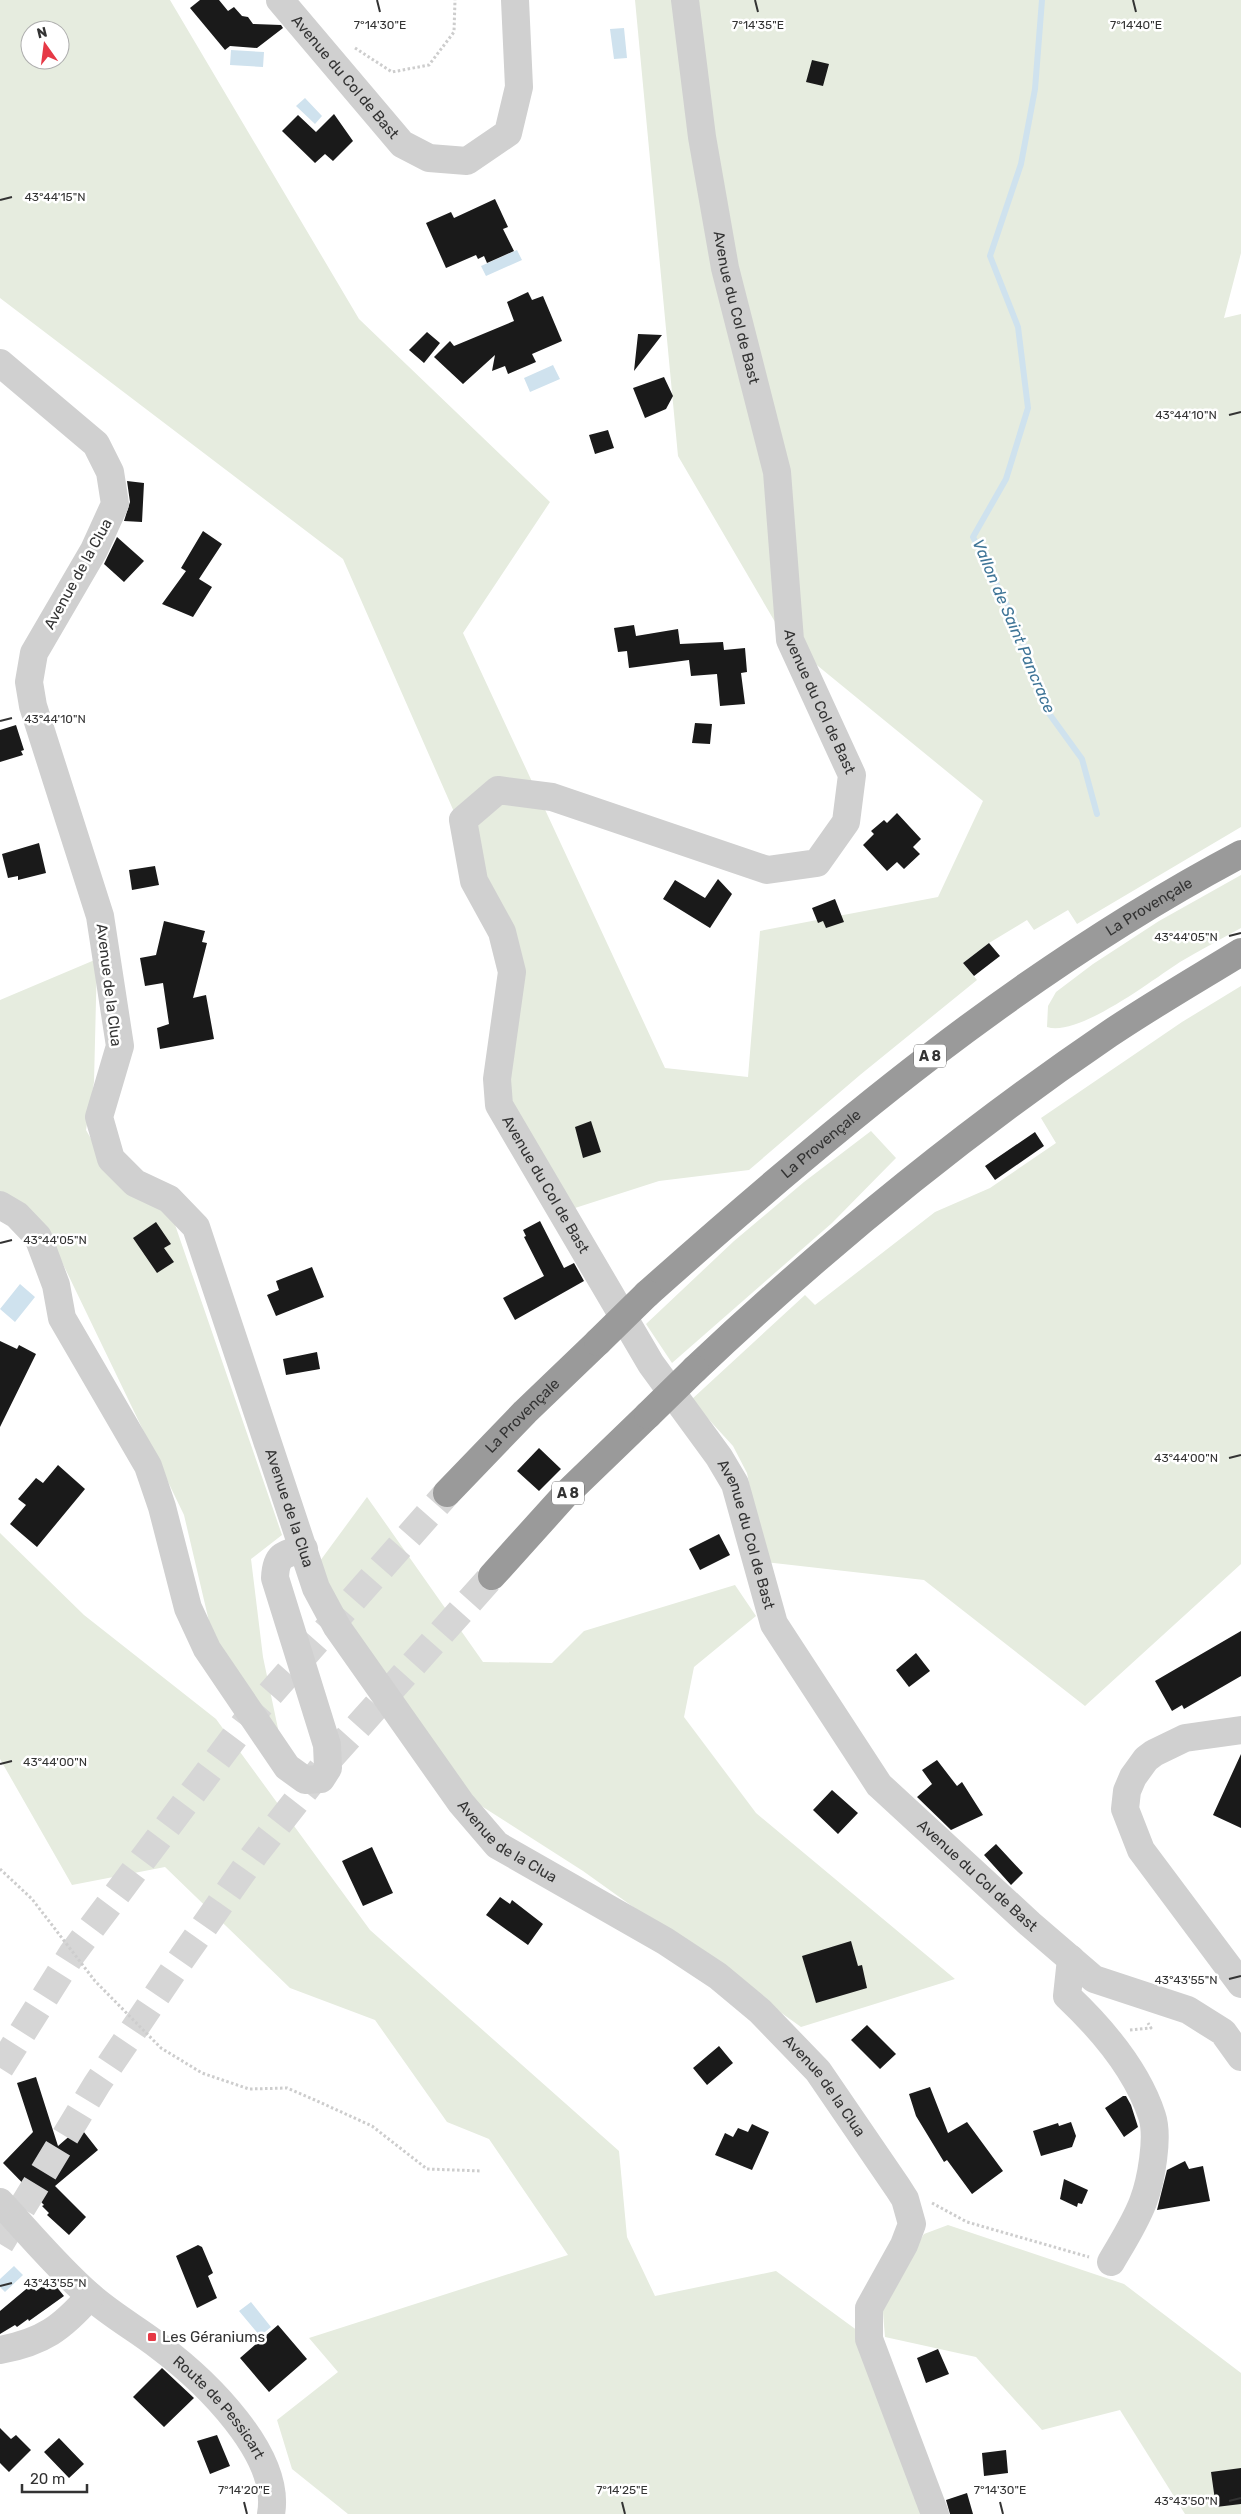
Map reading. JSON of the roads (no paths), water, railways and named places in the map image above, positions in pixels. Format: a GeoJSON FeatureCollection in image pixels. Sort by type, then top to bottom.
{"type":"FeatureCollection","features":[{"type":"Feature","properties":{"kind":"highway","name":"La Provençale"},"geometry":{"type":"LineString","coordinates":[[447,1493],[525,1412],[647,1294],[762,1191],[846,1121],[948,1042],[1032,981],[1125,921],[1241,854]]}},
{"type":"Feature","properties":{"kind":"highway","name":"A 8"},"geometry":{"type":"LineString","coordinates":[[492,1576],[565,1495],[695,1368],[766,1302],[864,1218],[940,1157],[1110,1034],[1241,952]]}},
{"type":"Feature","properties":{"kind":"street","name":"Avenue du Col de Bast"},"geometry":{"type":"LineString","coordinates":[[280,0],[402,144],[429,158],[467,162],[508,133],[519,87],[515,0]]}},
{"type":"Feature","properties":{"kind":"street","name":"Avenue du Col de Bast"},"geometry":{"type":"LineString","coordinates":[[685,0],[702,137],[725,268],[777,472],[790,640],[852,775],[846,822],[817,863],[766,870],[552,797],[498,790],[463,820],[474,881],[502,932],[512,972],[497,1080],[499,1105],[651,1364],[719,1458],[735,1484],[774,1624],[880,1786],[1094,1979],[1188,2010],[1223,2032],[1241,2057]]}},
{"type":"Feature","properties":{"kind":"street","name":"Avenue de la Clua"},"geometry":{"type":"LineString","coordinates":[[0,363],[96,444],[110,472],[115,504],[94,550],[34,653],[29,682],[33,706],[100,916],[120,1046],[99,1117],[111,1159],[135,1183],[169,1199],[196,1227],[316,1588],[337,1627],[461,1803],[497,1845],[665,1941],[718,1976],[760,2011],[818,2071],[905,2199],[912,2224],[904,2245],[869,2308],[869,2339],[935,2514]]}},
{"type":"Feature","properties":{"kind":"street"},"geometry":{"type":"LineString","coordinates":[[0,1205],[17,1214],[38,1238],[56,1285],[62,1318],[148,1466],[162,1506],[188,1608],[207,1650],[287,1767],[305,1780],[321,1779],[328,1768],[327,1745],[275,1578],[275,1566],[279,1558],[285,1554],[304,1549]]}},
{"type":"Feature","properties":{"kind":"street"},"geometry":{"type":"LineString","coordinates":[[1241,1730],[1185,1738],[1154,1753],[1146,1759],[1133,1777],[1127,1791],[1125,1809],[1141,1850],[1241,1984]]}},
{"type":"Feature","properties":{"kind":"street"},"geometry":{"type":"LineString","coordinates":[[1071,1959],[1067,1996],[1087,2015],[1114,2047],[1136,2079],[1153,2117],[1155,2148],[1144,2201],[1111,2262]]}},
{"type":"Feature","properties":{"kind":"street","name":"Route de Pessicart"},"geometry":{"type":"LineString","coordinates":[[0,2202],[90,2296],[180,2364],[236,2422],[249,2439],[268,2475],[273,2497],[271,2514]]}},
{"type":"Feature","properties":{"kind":"street"},"geometry":{"type":"LineString","coordinates":[[0,2350],[52,2333],[68,2321],[90,2296]]}},
{"type":"Feature","properties":{"kind":"water"},"geometry":{"type":"Polygon","coordinates":[[[624,28],[627,58],[614,59],[610,29],[624,28]]]}},
{"type":"Feature","properties":{"kind":"water"},"geometry":{"type":"Polygon","coordinates":[[[231,50],[264,52],[263,67],[230,65],[231,50]]]}},
{"type":"Feature","properties":{"kind":"water"},"geometry":{"type":"Polygon","coordinates":[[[305,98],[322,116],[315,124],[296,106],[305,98]]]}},
{"type":"Feature","properties":{"kind":"water"},"geometry":{"type":"Polygon","coordinates":[[[517,250],[522,260],[486,276],[481,266],[517,250]]]}},
{"type":"Feature","properties":{"kind":"water"},"geometry":{"type":"Polygon","coordinates":[[[553,365],[560,379],[530,392],[524,378],[553,365]]]}},
{"type":"Feature","properties":{"kind":"water"},"geometry":{"type":"Polygon","coordinates":[[[20,1284],[35,1297],[15,1322],[0,1309],[20,1284]]]}},
{"type":"Feature","properties":{"kind":"water"},"geometry":{"type":"Polygon","coordinates":[[[14,2266],[23,2275],[5,2292],[0,2287],[0,2279],[14,2266]]]}},
{"type":"Feature","properties":{"kind":"water"},"geometry":{"type":"Polygon","coordinates":[[[251,2302],[271,2327],[260,2336],[239,2311],[251,2302]]]}},
{"type":"Feature","properties":{"kind":"waterway","name":"Vallon de Saint Pancrace"},"geometry":{"type":"LineString","coordinates":[[1042,0],[1035,89],[1021,164],[990,256],[1018,327],[1028,408],[1006,479],[973,537],[1017,625],[1045,708],[1082,759],[1097,814]]}},
{"type":"Feature","properties":{"kind":"tunnel"},"geometry":{"type":"LineString","coordinates":[[0,2068],[72,1954],[248,1719],[447,1493]]}},
{"type":"Feature","properties":{"kind":"tunnel"},"geometry":{"type":"LineString","coordinates":[[0,2244],[97,2084],[255,1854],[330,1758],[492,1576]]}},
{"type":"Feature","properties":{"kind":"place","name":"Les Géraniums"},"geometry":{"type":"Point","coordinates":[152,2337]}}]}
